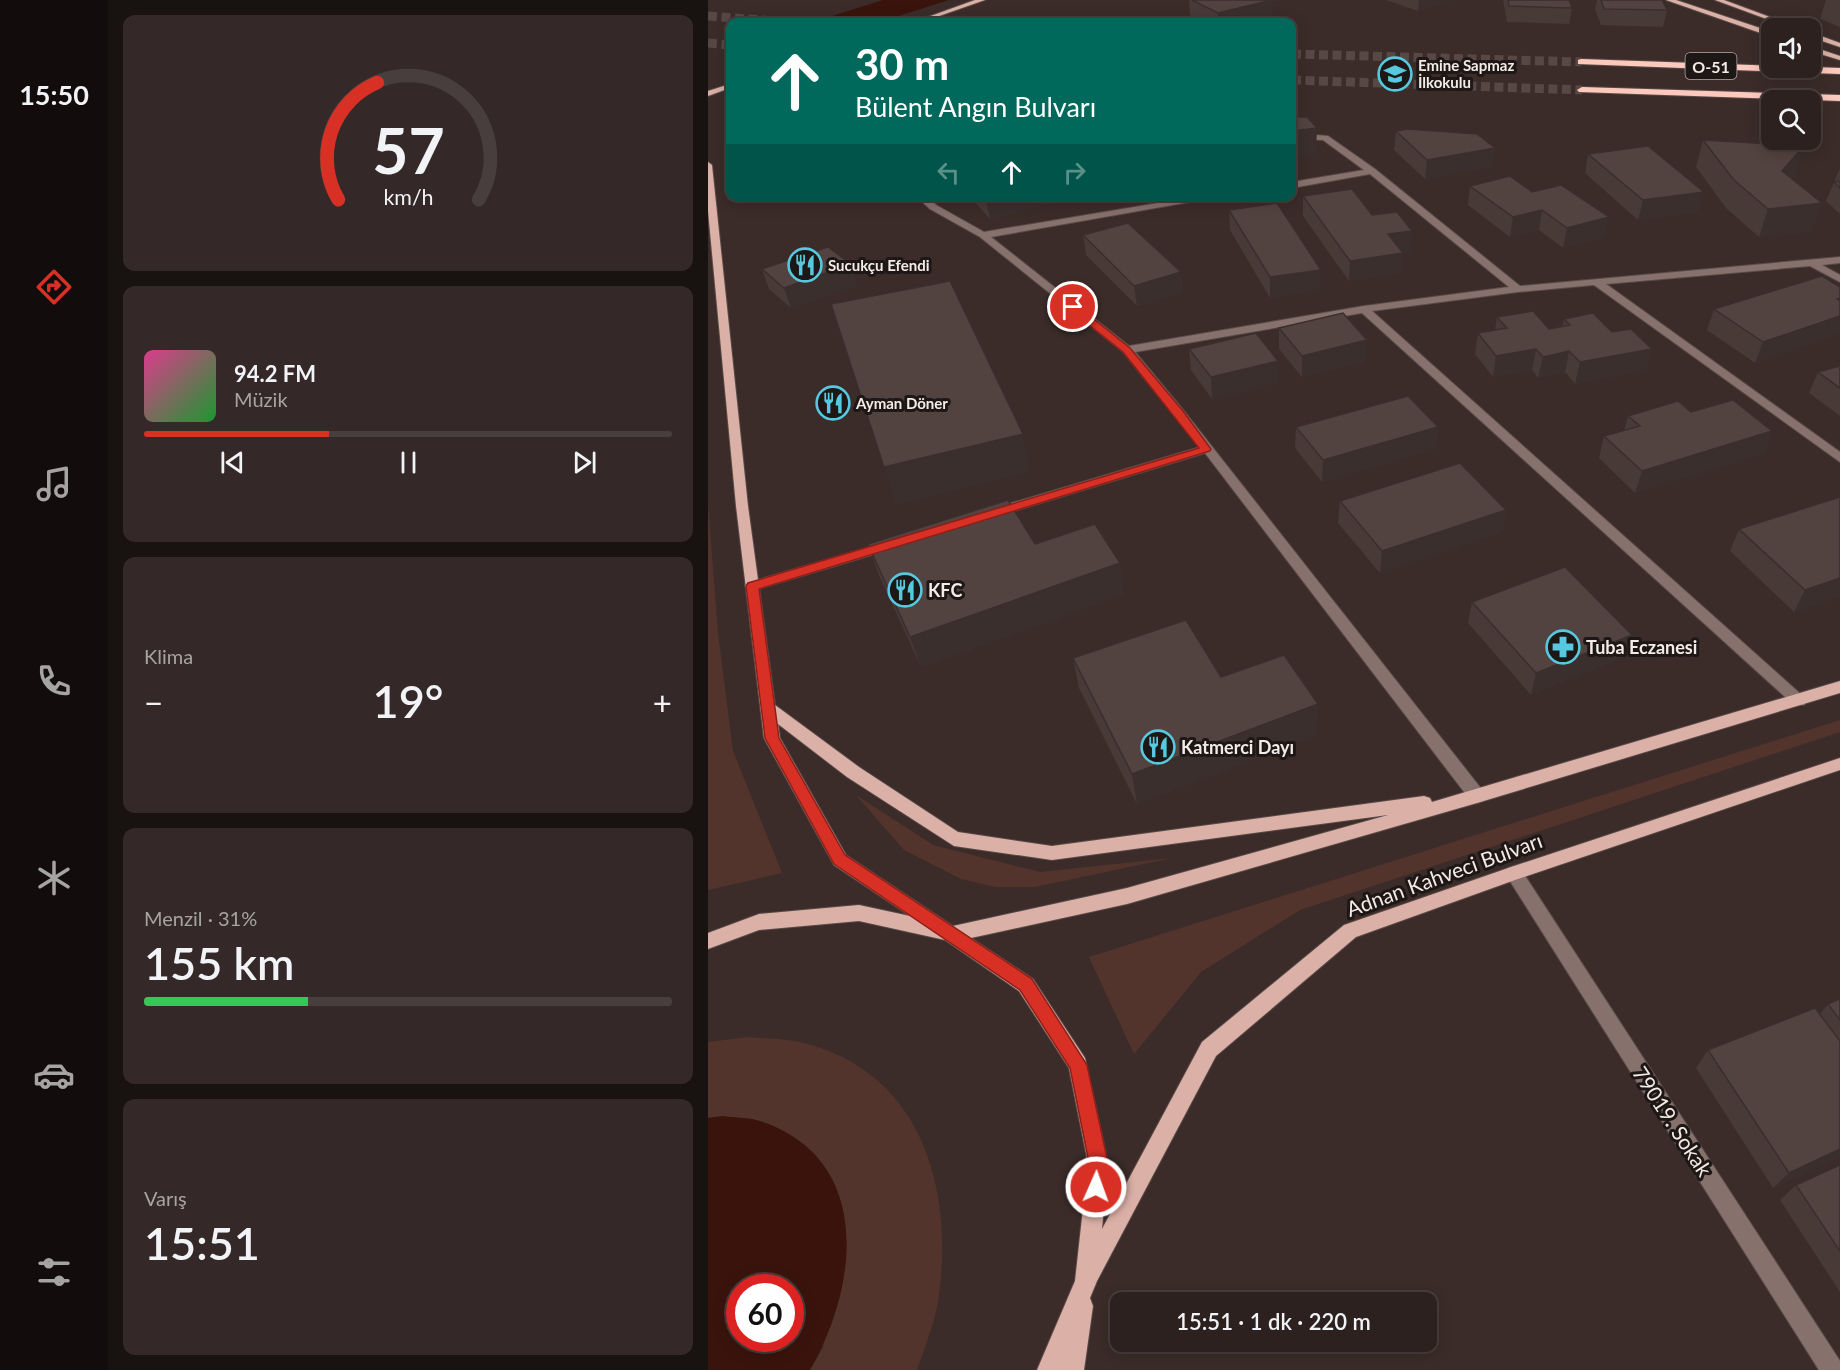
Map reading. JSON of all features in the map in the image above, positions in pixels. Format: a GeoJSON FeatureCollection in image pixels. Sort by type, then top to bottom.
{"type":"FeatureCollection","features":[{"type":"Feature","properties":{"kind":"highway","name":"O-51"},"geometry":{"type":"LineString","coordinates":[[1581,62],[1840,71]]}},
{"type":"Feature","properties":{"kind":"highway","name":"O-51"},"geometry":{"type":"LineString","coordinates":[[1582,90],[1840,98]]}},
{"type":"Feature","properties":{"kind":"main road"},"geometry":{"type":"LineString","coordinates":[[928,18],[982,0]]}},
{"type":"Feature","properties":{"kind":"main road"},"geometry":{"type":"LineString","coordinates":[[1669,0],[1761,31]]}},
{"type":"Feature","properties":{"kind":"main road"},"geometry":{"type":"LineString","coordinates":[[1718,0],[1768,18]]}},
{"type":"Feature","properties":{"kind":"main road"},"geometry":{"type":"LineString","coordinates":[[1821,38],[1840,45]]}},
{"type":"Feature","properties":{"kind":"main road"},"geometry":{"type":"LineString","coordinates":[[1821,52],[1840,58]]}},
{"type":"Feature","properties":{"kind":"main road"},"geometry":{"type":"LineString","coordinates":[[708,94],[726,87]]}},
{"type":"Feature","properties":{"kind":"main road"},"geometry":{"type":"LineString","coordinates":[[708,165],[752,586],[772,738],[840,860],[1026,985],[1078,1065],[1098,1163],[1086,1281],[1072,1370]]}},
{"type":"Feature","properties":{"kind":"main road"},"geometry":{"type":"LineString","coordinates":[[708,941],[759,922],[860,913],[952,934],[1127,896],[1477,796],[1840,687]]}},
{"type":"Feature","properties":{"kind":"main road"},"geometry":{"type":"LineString","coordinates":[[768,708],[853,772],[954,839],[1052,853],[1477,796]]}},
{"type":"Feature","properties":{"kind":"main road","name":"Adnan Kahveci Bulvarı"},"geometry":{"type":"LineString","coordinates":[[1086,1281],[1209,1048],[1350,932],[1514,873],[1840,764]]}},
{"type":"Feature","properties":{"kind":"main road"},"geometry":{"type":"LineString","coordinates":[[1049,1370],[1086,1281]]}},
{"type":"Feature","properties":{"kind":"street"},"geometry":{"type":"LineString","coordinates":[[1296,136],[1325,138],[1372,171],[1518,289]]}},
{"type":"Feature","properties":{"kind":"street"},"geometry":{"type":"LineString","coordinates":[[1296,184],[1372,171]]}},
{"type":"Feature","properties":{"kind":"street"},"geometry":{"type":"LineString","coordinates":[[926,201],[983,235],[1127,350],[1180,413],[1477,796]]}},
{"type":"Feature","properties":{"kind":"street"},"geometry":{"type":"LineString","coordinates":[[983,235],[1190,201]]}},
{"type":"Feature","properties":{"kind":"street"},"geometry":{"type":"LineString","coordinates":[[1127,350],[1364,309],[1518,289],[1840,260]]}},
{"type":"Feature","properties":{"kind":"street"},"geometry":{"type":"LineString","coordinates":[[1812,262],[1840,279]]}},
{"type":"Feature","properties":{"kind":"street"},"geometry":{"type":"LineString","coordinates":[[1596,282],[1840,458]]}},
{"type":"Feature","properties":{"kind":"street"},"geometry":{"type":"LineString","coordinates":[[1364,309],[1799,701]]}},
{"type":"Feature","properties":{"kind":"street"},"geometry":{"type":"LineString","coordinates":[[980,517],[1206,449]]}},
{"type":"Feature","properties":{"kind":"street"},"geometry":{"type":"LineString","coordinates":[[752,586],[901,541]]}},
{"type":"Feature","properties":{"kind":"street","name":"79019. Sokak"},"geometry":{"type":"LineString","coordinates":[[1514,873],[1832,1370]]}},
{"type":"Feature","properties":{"kind":"shaded area"},"geometry":{"type":"Polygon","coordinates":[[[883,0],[949,0],[893,18],[826,18],[883,0]]]}},
{"type":"Feature","properties":{"kind":"shaded area"},"geometry":{"type":"Polygon","coordinates":[[[708,503],[718,633],[733,751],[782,873],[708,890],[708,503]]]}},
{"type":"Feature","properties":{"kind":"shaded area"},"geometry":{"type":"Polygon","coordinates":[[[1840,720],[1840,732],[1300,910],[1201,972],[1134,1054],[1089,957],[1840,720]]]}},
{"type":"Feature","properties":{"kind":"shaded area"},"geometry":{"type":"Polygon","coordinates":[[[856,795],[933,845],[1040,872],[1172,858],[1035,887],[995,887],[961,879],[904,850],[856,795]]]}},
{"type":"Feature","properties":{"kind":"shaded area"},"geometry":{"type":"Polygon","coordinates":[[[749,1037],[808,1044],[847,1060],[879,1082],[904,1110],[922,1142],[934,1177],[941,1216],[942,1255],[938,1304],[917,1370],[810,1370],[824,1346],[804,1300],[804,1274],[792,1274],[723,1116],[708,1118],[708,1042],[749,1037]]]}},
{"type":"Feature","properties":{"kind":"shaded area"},"geometry":{"type":"Polygon","coordinates":[[[723,1116],[748,1118],[763,1122],[799,1140],[824,1166],[839,1196],[846,1230],[845,1265],[839,1302],[810,1370],[708,1370],[708,1118],[723,1116]]]}},
{"type":"Feature","properties":{"kind":"building"},"geometry":{"type":"Polygon","coordinates":[[[1192,0],[1272,0],[1218,13],[1192,0]]]}},
{"type":"Feature","properties":{"kind":"building"},"geometry":{"type":"Polygon","coordinates":[[[1508,0],[1569,0],[1572,8],[1509,6],[1508,0]]]}},
{"type":"Feature","properties":{"kind":"building"},"geometry":{"type":"Polygon","coordinates":[[[1601,0],[1662,0],[1667,10],[1604,9],[1601,0]]]}},
{"type":"Feature","properties":{"kind":"building"},"geometry":{"type":"Polygon","coordinates":[[[1296,117],[1307,117],[1317,128],[1296,131],[1296,117]]]}},
{"type":"Feature","properties":{"kind":"building"},"geometry":{"type":"Polygon","coordinates":[[[1408,129],[1477,134],[1495,148],[1427,160],[1396,131],[1408,129]]]}},
{"type":"Feature","properties":{"kind":"building"},"geometry":{"type":"Polygon","coordinates":[[[1703,140],[1761,143],[1761,150],[1800,150],[1782,171],[1822,203],[1768,209],[1734,180],[1703,140]]]}},
{"type":"Feature","properties":{"kind":"building"},"geometry":{"type":"Polygon","coordinates":[[[1648,146],[1704,192],[1643,200],[1588,154],[1648,146]]]}},
{"type":"Feature","properties":{"kind":"building"},"geometry":{"type":"Polygon","coordinates":[[[1510,176],[1532,192],[1561,185],[1609,217],[1567,228],[1542,210],[1513,217],[1470,186],[1510,176]]]}},
{"type":"Feature","properties":{"kind":"building"},"geometry":{"type":"Polygon","coordinates":[[[1352,189],[1372,215],[1397,212],[1412,231],[1388,234],[1403,253],[1350,261],[1303,196],[1352,189]]]}},
{"type":"Feature","properties":{"kind":"building"},"geometry":{"type":"Polygon","coordinates":[[[1277,203],[1321,270],[1270,277],[1229,210],[1277,203]]]}},
{"type":"Feature","properties":{"kind":"building"},"geometry":{"type":"Polygon","coordinates":[[[1128,223],[1181,272],[1134,286],[1083,235],[1128,223]]]}},
{"type":"Feature","properties":{"kind":"building"},"geometry":{"type":"Polygon","coordinates":[[[828,247],[851,264],[784,288],[762,269],[828,247]]]}},
{"type":"Feature","properties":{"kind":"building"},"geometry":{"type":"Polygon","coordinates":[[[1822,276],[1840,287],[1840,298],[1837,299],[1840,301],[1840,316],[1763,342],[1714,309],[1822,276]]]}},
{"type":"Feature","properties":{"kind":"building"},"geometry":{"type":"Polygon","coordinates":[[[950,281],[1023,434],[884,467],[831,304],[950,281]]]}},
{"type":"Feature","properties":{"kind":"building"},"geometry":{"type":"Polygon","coordinates":[[[1533,311],[1549,329],[1570,325],[1564,319],[1593,313],[1612,332],[1631,329],[1652,349],[1580,362],[1569,351],[1543,357],[1536,349],[1496,356],[1478,333],[1507,328],[1497,317],[1533,311]]]}},
{"type":"Feature","properties":{"kind":"building"},"geometry":{"type":"Polygon","coordinates":[[[1343,313],[1367,340],[1302,356],[1279,328],[1343,313]]]}},
{"type":"Feature","properties":{"kind":"building"},"geometry":{"type":"Polygon","coordinates":[[[1256,333],[1278,361],[1211,377],[1189,349],[1256,333]]]}},
{"type":"Feature","properties":{"kind":"building"},"geometry":{"type":"Polygon","coordinates":[[[1840,366],[1840,388],[1818,372],[1840,366]]]}},
{"type":"Feature","properties":{"kind":"building"},"geometry":{"type":"Polygon","coordinates":[[[1408,396],[1438,427],[1323,460],[1296,427],[1408,396]]]}},
{"type":"Feature","properties":{"kind":"building"},"geometry":{"type":"Polygon","coordinates":[[[1733,400],[1772,431],[1642,471],[1604,436],[1640,426],[1628,416],[1678,401],[1691,412],[1733,400]]]}},
{"type":"Feature","properties":{"kind":"building"},"geometry":{"type":"Polygon","coordinates":[[[1460,463],[1506,510],[1382,551],[1340,501],[1460,463]]]}},
{"type":"Feature","properties":{"kind":"building"},"geometry":{"type":"Polygon","coordinates":[[[1840,497],[1840,578],[1805,590],[1739,529],[1840,497]]]}},
{"type":"Feature","properties":{"kind":"building"},"geometry":{"type":"Polygon","coordinates":[[[1008,500],[1035,544],[1095,524],[1120,563],[910,637],[868,544],[1008,500]]]}},
{"type":"Feature","properties":{"kind":"building"},"geometry":{"type":"Polygon","coordinates":[[[1565,567],[1632,635],[1536,673],[1472,602],[1565,567]]]}},
{"type":"Feature","properties":{"kind":"building"},"geometry":{"type":"Polygon","coordinates":[[[1186,620],[1221,677],[1284,655],[1318,704],[1132,774],[1073,658],[1186,620]]]}},
{"type":"Feature","properties":{"kind":"building"},"geometry":{"type":"Polygon","coordinates":[[[1840,999],[1840,1020],[1828,1004],[1840,999]]]}},
{"type":"Feature","properties":{"kind":"building"},"geometry":{"type":"Polygon","coordinates":[[[1815,1008],[1840,1041],[1840,1149],[1789,1173],[1708,1050],[1815,1008]]]}},
{"type":"Feature","properties":{"kind":"building"},"geometry":{"type":"Polygon","coordinates":[[[1840,1165],[1840,1251],[1796,1185],[1840,1165]]]}},
{"type":"Feature","properties":{"kind":"tunnel"},"geometry":{"type":"LineString","coordinates":[[708,16],[734,18]]}},
{"type":"Feature","properties":{"kind":"tunnel"},"geometry":{"type":"LineString","coordinates":[[708,43],[726,45]]}},
{"type":"Feature","properties":{"kind":"tunnel"},"geometry":{"type":"LineString","coordinates":[[1296,54],[1581,62]]}},
{"type":"Feature","properties":{"kind":"tunnel"},"geometry":{"type":"LineString","coordinates":[[1296,80],[1582,90]]}},
{"type":"Feature","properties":{"kind":"place","name":"Emine Sapmaz İlkokulu"},"geometry":{"type":"Point","coordinates":[1395,74]}},
{"type":"Feature","properties":{"kind":"place","name":"Sucukçu Efendi"},"geometry":{"type":"Point","coordinates":[805,265]}},
{"type":"Feature","properties":{"kind":"place","name":"Ayman Döner"},"geometry":{"type":"Point","coordinates":[833,403]}},
{"type":"Feature","properties":{"kind":"place","name":"KFC"},"geometry":{"type":"Point","coordinates":[905,590]}},
{"type":"Feature","properties":{"kind":"place","name":"Tuba Eczanesi"},"geometry":{"type":"Point","coordinates":[1563,647]}},
{"type":"Feature","properties":{"kind":"place","name":"Katmerci Dayı"},"geometry":{"type":"Point","coordinates":[1158,747]}},
{"type":"Feature","properties":{"kind":"route"},"geometry":{"type":"LineString","coordinates":[[1073,307],[1127,350],[1180,413],[1206,449],[752,586],[772,738],[840,860],[1026,985],[1078,1065],[1098,1163],[1096,1187]]}}]}
